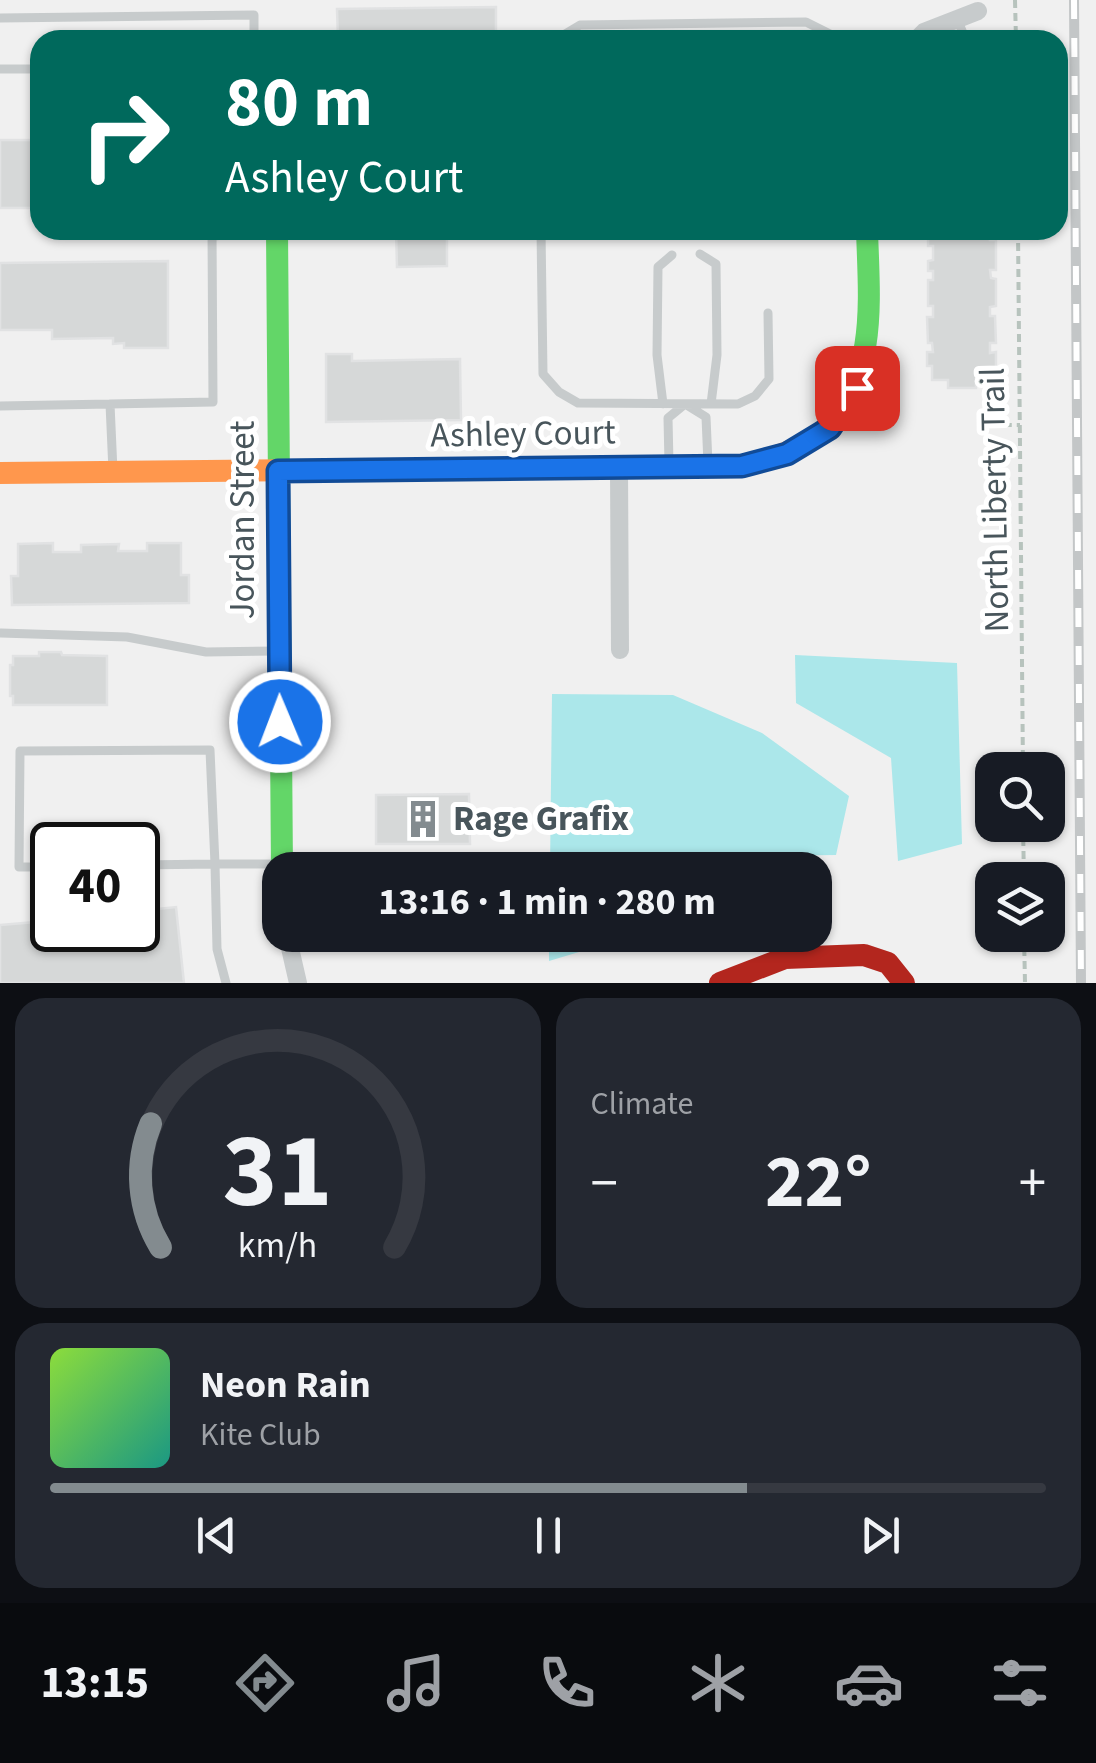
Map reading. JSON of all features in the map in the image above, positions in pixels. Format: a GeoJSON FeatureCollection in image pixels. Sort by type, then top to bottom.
{"type":"FeatureCollection","features":[{"type":"Feature","properties":{"kind":"street"},"geometry":{"type":"LineString","coordinates":[[929,30],[978,11]]}},
{"type":"Feature","properties":{"kind":"street","name":"Jordan Street"},"geometry":{"type":"LineString","coordinates":[[277,240],[282,852]]}},
{"type":"Feature","properties":{"kind":"street","name":"Ashley Court"},"geometry":{"type":"LineString","coordinates":[[0,473],[742,466],[787,454],[830,428],[857,388],[868,340],[868,240]]}},
{"type":"Feature","properties":{"kind":"street"},"geometry":{"type":"LineString","coordinates":[[619,468],[620,650]]}},
{"type":"Feature","properties":{"kind":"street"},"geometry":{"type":"LineString","coordinates":[[291,952],[298,983]]}},
{"type":"Feature","properties":{"kind":"street"},"geometry":{"type":"LineString","coordinates":[[720,983],[751,977],[786,958],[864,954],[888,963],[904,983]]}},
{"type":"Feature","properties":{"kind":"lane"},"geometry":{"type":"LineString","coordinates":[[0,18],[254,15],[254,30]]}},
{"type":"Feature","properties":{"kind":"lane"},"geometry":{"type":"LineString","coordinates":[[957,18],[962,30]]}},
{"type":"Feature","properties":{"kind":"lane"},"geometry":{"type":"LineString","coordinates":[[571,30],[580,24],[806,22],[822,30]]}},
{"type":"Feature","properties":{"kind":"lane"},"geometry":{"type":"LineString","coordinates":[[0,69],[30,68]]}},
{"type":"Feature","properties":{"kind":"lane"},"geometry":{"type":"LineString","coordinates":[[0,406],[213,402],[213,240]]}},
{"type":"Feature","properties":{"kind":"lane"},"geometry":{"type":"LineString","coordinates":[[542,240],[543,374],[559,392],[578,404],[738,404],[755,396],[769,380],[768,313]]}},
{"type":"Feature","properties":{"kind":"lane"},"geometry":{"type":"LineString","coordinates":[[700,254],[716,264],[717,355],[711,404]]}},
{"type":"Feature","properties":{"kind":"lane"},"geometry":{"type":"LineString","coordinates":[[664,404],[657,355],[658,267],[672,255]]}},
{"type":"Feature","properties":{"kind":"lane"},"geometry":{"type":"LineString","coordinates":[[110,404],[112,472]]}},
{"type":"Feature","properties":{"kind":"lane"},"geometry":{"type":"LineString","coordinates":[[685,404],[706,417],[708,466]]}},
{"type":"Feature","properties":{"kind":"lane"},"geometry":{"type":"LineString","coordinates":[[669,467],[668,418],[685,404]]}},
{"type":"Feature","properties":{"kind":"lane"},"geometry":{"type":"LineString","coordinates":[[1,633],[128,637],[206,652],[280,651]]}},
{"type":"Feature","properties":{"kind":"lane"},"geometry":{"type":"LineString","coordinates":[[30,868],[19,868],[20,751],[210,750],[217,949],[226,983]]}},
{"type":"Feature","properties":{"kind":"lane"},"geometry":{"type":"LineString","coordinates":[[160,865],[262,866]]}},
{"type":"Feature","properties":{"kind":"path"},"geometry":{"type":"LineString","coordinates":[[1016,0],[1016,30]]}},
{"type":"Feature","properties":{"kind":"path","name":"North Liberty Trail"},"geometry":{"type":"LineString","coordinates":[[1018,240],[1023,752]]}},
{"type":"Feature","properties":{"kind":"path"},"geometry":{"type":"LineString","coordinates":[[976,382],[992,389],[992,425],[1020,425]]}},
{"type":"Feature","properties":{"kind":"path"},"geometry":{"type":"LineString","coordinates":[[1024,952],[1025,983]]}},
{"type":"Feature","properties":{"kind":"water"},"geometry":{"type":"Polygon","coordinates":[[[795,655],[957,663],[962,844],[898,861],[891,758],[796,703],[795,655]]]}},
{"type":"Feature","properties":{"kind":"water"},"geometry":{"type":"Polygon","coordinates":[[[552,694],[673,695],[762,733],[849,796],[836,855],[550,852],[552,694]]]}},
{"type":"Feature","properties":{"kind":"water"},"geometry":{"type":"Polygon","coordinates":[[[549,952],[579,952],[549,961],[549,952]]]}},
{"type":"Feature","properties":{"kind":"building"},"geometry":{"type":"Polygon","coordinates":[[[496,7],[496,30],[338,30],[337,9],[496,7]]]}},
{"type":"Feature","properties":{"kind":"building"},"geometry":{"type":"Polygon","coordinates":[[[0,140],[30,140],[30,208],[0,208],[0,140]]]}},
{"type":"Feature","properties":{"kind":"building"},"geometry":{"type":"Polygon","coordinates":[[[396,240],[447,240],[447,266],[397,267],[396,240]]]}},
{"type":"Feature","properties":{"kind":"building"},"geometry":{"type":"Polygon","coordinates":[[[928,240],[996,240],[996,270],[990,270],[991,278],[996,279],[996,306],[990,307],[990,316],[995,316],[996,343],[990,343],[990,353],[996,352],[996,379],[976,379],[976,388],[948,388],[948,380],[932,380],[932,366],[927,366],[927,352],[933,352],[932,343],[928,343],[927,317],[933,317],[933,306],[928,306],[928,280],[933,280],[933,271],[928,271],[928,261],[933,260],[933,246],[928,246],[928,240]]]}},
{"type":"Feature","properties":{"kind":"building"},"geometry":{"type":"Polygon","coordinates":[[[168,261],[168,348],[124,348],[124,343],[113,344],[113,338],[52,339],[52,330],[0,330],[0,263],[168,261]]]}},
{"type":"Feature","properties":{"kind":"building"},"geometry":{"type":"Polygon","coordinates":[[[326,354],[352,354],[352,361],[460,359],[461,420],[326,422],[326,354]]]}},
{"type":"Feature","properties":{"kind":"building"},"geometry":{"type":"Polygon","coordinates":[[[53,543],[53,552],[81,552],[81,545],[119,544],[118,551],[147,551],[147,543],[181,543],[181,575],[189,575],[189,603],[12,605],[11,576],[18,576],[18,544],[53,543]]]}},
{"type":"Feature","properties":{"kind":"building"},"geometry":{"type":"Polygon","coordinates":[[[39,652],[107,656],[107,705],[13,705],[13,656],[39,656],[39,652]]]}},
{"type":"Feature","properties":{"kind":"building","name":"Rage Grafix"},"geometry":{"type":"Polygon","coordinates":[[[469,794],[470,844],[376,844],[376,795],[469,794]]]}},
{"type":"Feature","properties":{"kind":"building"},"geometry":{"type":"Polygon","coordinates":[[[176,907],[184,983],[0,983],[0,925],[30,922],[30,952],[160,952],[160,909],[176,907]]]}},
{"type":"Feature","properties":{"kind":"railway"},"geometry":{"type":"LineString","coordinates":[[1074,0],[1081,983]]}},
{"type":"Feature","properties":{"kind":"traffic: fast"},"geometry":{"type":"LineString","coordinates":[[277,240],[282,852]]}},
{"type":"Feature","properties":{"kind":"traffic: fast"},"geometry":{"type":"LineString","coordinates":[[826,428],[843,407],[862,360],[869,309],[867,240]]}},
{"type":"Feature","properties":{"kind":"traffic: slow"},"geometry":{"type":"LineString","coordinates":[[0,473],[742,466],[797,448],[826,428]]}},
{"type":"Feature","properties":{"kind":"traffic: jam"},"geometry":{"type":"LineString","coordinates":[[720,983],[785,958],[864,955],[888,963],[904,983]]}},
{"type":"Feature","properties":{"kind":"place","name":"Rage Grafix"},"geometry":{"type":"Point","coordinates":[423,819]}},
{"type":"Feature","properties":{"kind":"route"},"geometry":{"type":"LineString","coordinates":[[280,722],[278,471],[742,466],[787,454],[830,428],[857,388]]}}]}
